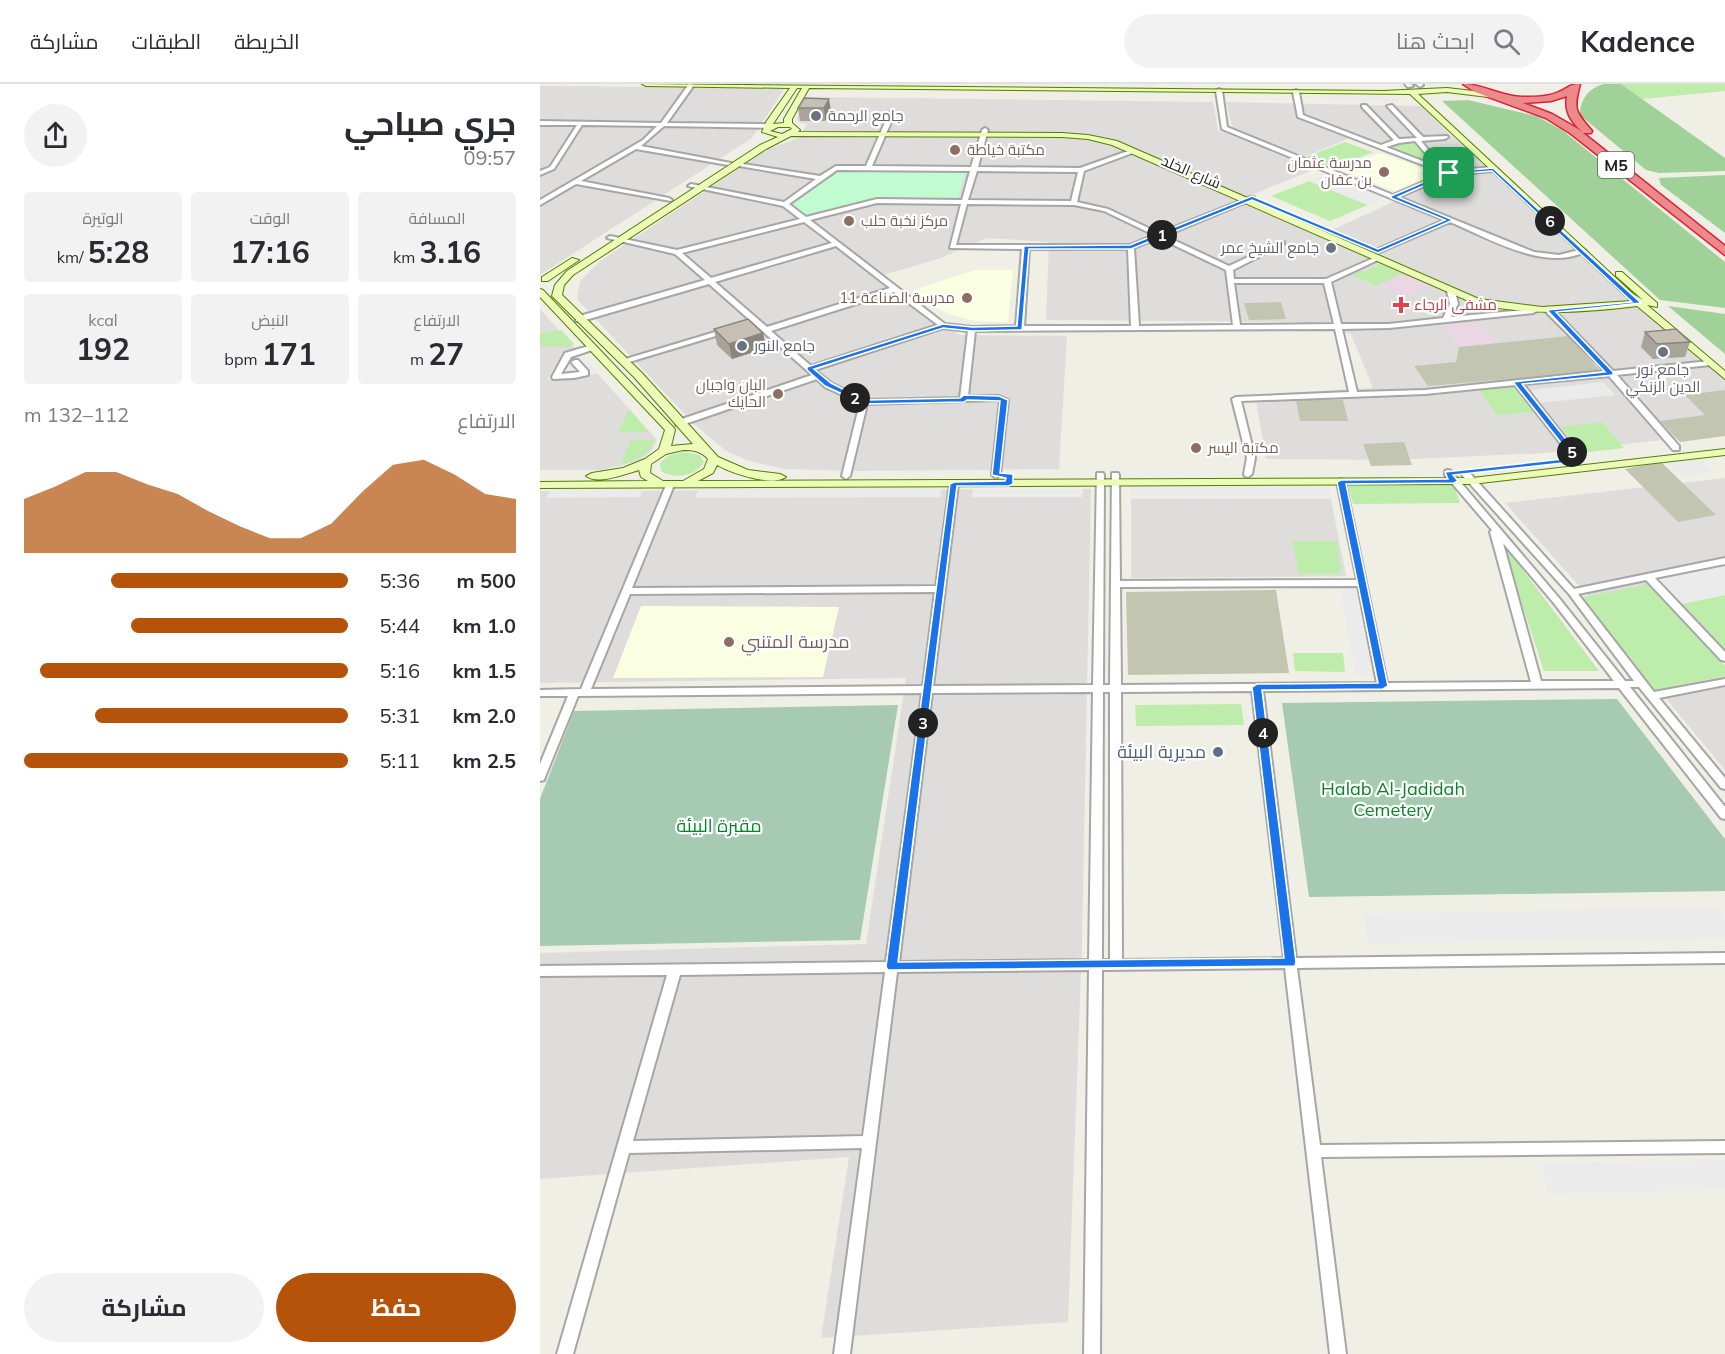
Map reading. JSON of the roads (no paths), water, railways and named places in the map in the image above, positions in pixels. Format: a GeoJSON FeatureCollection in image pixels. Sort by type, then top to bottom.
{"type":"FeatureCollection","features":[{"type":"Feature","properties":{"kind":"highway"},"geometry":{"type":"LineString","coordinates":[[1468,84],[1482,92],[1516,99],[1553,98],[1567,93],[1577,85]]}},
{"type":"Feature","properties":{"kind":"highway","name":"M5"},"geometry":{"type":"LineString","coordinates":[[1577,85],[1569,102],[1572,115],[1596,137],[1725,240]]}},
{"type":"Feature","properties":{"kind":"highway","name":"M5"},"geometry":{"type":"LineString","coordinates":[[1496,96],[1549,116],[1574,131],[1725,252]]}},
{"type":"Feature","properties":{"kind":"street"},"geometry":{"type":"LineString","coordinates":[[646,84],[1221,87],[1296,92],[1309,90]]}},
{"type":"Feature","properties":{"kind":"street"},"geometry":{"type":"LineString","coordinates":[[1158,84],[1309,90],[1419,86],[1447,87],[1496,96]]}},
{"type":"Feature","properties":{"kind":"street"},"geometry":{"type":"LineString","coordinates":[[540,203],[636,147],[663,124],[691,85]]}},
{"type":"Feature","properties":{"kind":"street"},"geometry":{"type":"LineString","coordinates":[[541,284],[752,146],[769,128],[795,86]]}},
{"type":"Feature","properties":{"kind":"street"},"geometry":{"type":"LineString","coordinates":[[790,130],[788,119],[807,86]]}},
{"type":"Feature","properties":{"kind":"street"},"geometry":{"type":"LineString","coordinates":[[1419,86],[1493,170],[1630,296]]}},
{"type":"Feature","properties":{"kind":"street"},"geometry":{"type":"LineString","coordinates":[[1419,86],[1640,299],[1725,376]]}},
{"type":"Feature","properties":{"kind":"street"},"geometry":{"type":"LineString","coordinates":[[1221,87],[1224,128],[1533,254],[1559,256],[1583,251]]}},
{"type":"Feature","properties":{"kind":"street"},"geometry":{"type":"LineString","coordinates":[[1296,92],[1300,116],[1446,172]]}},
{"type":"Feature","properties":{"kind":"street"},"geometry":{"type":"LineString","coordinates":[[1364,106],[1398,141]]}},
{"type":"Feature","properties":{"kind":"street"},"geometry":{"type":"LineString","coordinates":[[1390,106],[1446,172]]}},
{"type":"Feature","properties":{"kind":"street"},"geometry":{"type":"LineString","coordinates":[[868,168],[892,113]]}},
{"type":"Feature","properties":{"kind":"street"},"geometry":{"type":"LineString","coordinates":[[540,123],[769,128]]}},
{"type":"Feature","properties":{"kind":"street"},"geometry":{"type":"LineString","coordinates":[[540,173],[552,168],[581,123]]}},
{"type":"Feature","properties":{"kind":"street"},"geometry":{"type":"LineString","coordinates":[[769,128],[774,136],[790,130],[985,132],[1082,136],[1107,141],[1248,199],[1448,287],[1501,307],[1533,311]]}},
{"type":"Feature","properties":{"kind":"street"},"geometry":{"type":"LineString","coordinates":[[790,130],[570,273],[560,285],[557,296],[620,358],[704,450],[728,469],[767,477],[996,475],[1009,480]]}},
{"type":"Feature","properties":{"kind":"street","name":"شارع الخلد"},"geometry":{"type":"LineString","coordinates":[[985,132],[1065,131],[1105,137],[1248,199]]}},
{"type":"Feature","properties":{"kind":"street"},"geometry":{"type":"LineString","coordinates":[[985,132],[952,247],[1131,247],[1248,199]]}},
{"type":"Feature","properties":{"kind":"street"},"geometry":{"type":"LineString","coordinates":[[1380,147],[1398,141],[1445,137]]}},
{"type":"Feature","properties":{"kind":"street"},"geometry":{"type":"LineString","coordinates":[[636,147],[728,163]]}},
{"type":"Feature","properties":{"kind":"street"},"geometry":{"type":"LineString","coordinates":[[785,204],[836,168],[1082,170],[1133,151]]}},
{"type":"Feature","properties":{"kind":"street"},"geometry":{"type":"LineString","coordinates":[[739,164],[820,178]]}},
{"type":"Feature","properties":{"kind":"street"},"geometry":{"type":"LineString","coordinates":[[1074,203],[1082,170]]}},
{"type":"Feature","properties":{"kind":"street"},"geometry":{"type":"LineString","coordinates":[[1393,197],[1446,172],[1493,170]]}},
{"type":"Feature","properties":{"kind":"street"},"geometry":{"type":"LineString","coordinates":[[575,182],[669,200]]}},
{"type":"Feature","properties":{"kind":"street"},"geometry":{"type":"LineString","coordinates":[[691,186],[785,204],[943,326]]}},
{"type":"Feature","properties":{"kind":"street"},"geometry":{"type":"LineString","coordinates":[[610,238],[677,252],[877,201],[1074,203],[1092,205],[1106,210],[1229,269]]}},
{"type":"Feature","properties":{"kind":"street"},"geometry":{"type":"LineString","coordinates":[[1231,281],[1327,280],[1450,220]]}},
{"type":"Feature","properties":{"kind":"street"},"geometry":{"type":"LineString","coordinates":[[1229,269],[1282,243]]}},
{"type":"Feature","properties":{"kind":"street"},"geometry":{"type":"LineString","coordinates":[[579,319],[837,244]]}},
{"type":"Feature","properties":{"kind":"street"},"geometry":{"type":"LineString","coordinates":[[1020,328],[1026,247]]}},
{"type":"Feature","properties":{"kind":"street"},"geometry":{"type":"LineString","coordinates":[[1131,247],[1135,328]]}},
{"type":"Feature","properties":{"kind":"street"},"geometry":{"type":"LineString","coordinates":[[677,252],[828,385],[864,402],[964,400],[964,398],[1004,400],[996,475]]}},
{"type":"Feature","properties":{"kind":"street"},"geometry":{"type":"LineString","coordinates":[[1229,269],[1237,327]]}},
{"type":"Feature","properties":{"kind":"street"},"geometry":{"type":"LineString","coordinates":[[541,284],[556,279],[561,283],[560,285]]}},
{"type":"Feature","properties":{"kind":"street"},"geometry":{"type":"LineString","coordinates":[[1327,280],[1354,395]]}},
{"type":"Feature","properties":{"kind":"street"},"geometry":{"type":"LineString","coordinates":[[541,284],[592,347],[670,430],[664,452]]}},
{"type":"Feature","properties":{"kind":"street"},"geometry":{"type":"LineString","coordinates":[[1448,287],[1521,303],[1564,303],[1630,296],[1650,302],[1725,364]]}},
{"type":"Feature","properties":{"kind":"street"},"geometry":{"type":"LineString","coordinates":[[1446,320],[1454,304],[1448,287]]}},
{"type":"Feature","properties":{"kind":"street"},"geometry":{"type":"LineString","coordinates":[[766,330],[895,289]]}},
{"type":"Feature","properties":{"kind":"street"},"geometry":{"type":"LineString","coordinates":[[809,369],[943,326],[972,329],[1389,326],[1640,299]]}},
{"type":"Feature","properties":{"kind":"street"},"geometry":{"type":"LineString","coordinates":[[1550,310],[1611,373],[1676,448]]}},
{"type":"Feature","properties":{"kind":"street"},"geometry":{"type":"LineString","coordinates":[[746,326],[757,322]]}},
{"type":"Feature","properties":{"kind":"street"},"geometry":{"type":"LineString","coordinates":[[603,359],[620,358],[735,329]]}},
{"type":"Feature","properties":{"kind":"street"},"geometry":{"type":"LineString","coordinates":[[964,398],[972,329]]}},
{"type":"Feature","properties":{"kind":"street"},"geometry":{"type":"LineString","coordinates":[[575,362],[585,373],[574,376],[556,376],[568,355],[592,347]]}},
{"type":"Feature","properties":{"kind":"street"},"geometry":{"type":"LineString","coordinates":[[1248,474],[1251,458],[1236,399],[1425,392],[1710,363]]}},
{"type":"Feature","properties":{"kind":"street"},"geometry":{"type":"LineString","coordinates":[[679,423],[818,376]]}},
{"type":"Feature","properties":{"kind":"street"},"geometry":{"type":"LineString","coordinates":[[1517,382],[1578,460]]}},
{"type":"Feature","properties":{"kind":"street"},"geometry":{"type":"LineString","coordinates":[[846,476],[864,402]]}},
{"type":"Feature","properties":{"kind":"street"},"geometry":{"type":"LineString","coordinates":[[1469,477],[1578,460],[1725,442]]}},
{"type":"Feature","properties":{"kind":"street"},"geometry":{"type":"LineString","coordinates":[[540,477],[603,476],[647,462],[664,452],[685,447],[704,450]]}},
{"type":"Feature","properties":{"kind":"street"},"geometry":{"type":"LineString","coordinates":[[1115,479],[1248,474],[1469,477],[1725,452]]}},
{"type":"Feature","properties":{"kind":"street"},"geometry":{"type":"LineString","coordinates":[[647,462],[644,469],[645,475],[659,483],[670,485],[702,477],[709,471],[714,459]]}},
{"type":"Feature","properties":{"kind":"street"},"geometry":{"type":"LineString","coordinates":[[540,484],[954,484],[1009,480],[1100,479],[1341,482],[1451,477]]}},
{"type":"Feature","properties":{"kind":"street"},"geometry":{"type":"LineString","coordinates":[[1451,477],[1556,600],[1725,815]]}},
{"type":"Feature","properties":{"kind":"street"},"geometry":{"type":"LineString","coordinates":[[1469,477],[1572,592],[1642,684],[1725,784]]}},
{"type":"Feature","properties":{"kind":"street"},"geometry":{"type":"LineString","coordinates":[[1092,1354],[1100,479]]}},
{"type":"Feature","properties":{"kind":"street"},"geometry":{"type":"LineString","coordinates":[[1115,479],[1116,964]]}},
{"type":"Feature","properties":{"kind":"street"},"geometry":{"type":"LineString","coordinates":[[1341,482],[1383,686]]}},
{"type":"Feature","properties":{"kind":"street"},"geometry":{"type":"LineString","coordinates":[[842,1354],[954,484]]}},
{"type":"Feature","properties":{"kind":"street"},"geometry":{"type":"LineString","coordinates":[[540,777],[626,591],[670,485]]}},
{"type":"Feature","properties":{"kind":"street"},"geometry":{"type":"LineString","coordinates":[[1493,526],[1537,684]]}},
{"type":"Feature","properties":{"kind":"street"},"geometry":{"type":"LineString","coordinates":[[1572,592],[1725,561]]}},
{"type":"Feature","properties":{"kind":"street"},"geometry":{"type":"LineString","coordinates":[[1649,577],[1725,658]]}},
{"type":"Feature","properties":{"kind":"street"},"geometry":{"type":"LineString","coordinates":[[1115,584],[1362,583]]}},
{"type":"Feature","properties":{"kind":"street"},"geometry":{"type":"LineString","coordinates":[[626,591],[940,589]]}},
{"type":"Feature","properties":{"kind":"street"},"geometry":{"type":"LineString","coordinates":[[1652,696],[1725,682]]}},
{"type":"Feature","properties":{"kind":"street"},"geometry":{"type":"LineString","coordinates":[[540,693],[1642,684]]}},
{"type":"Feature","properties":{"kind":"street"},"geometry":{"type":"LineString","coordinates":[[1257,687],[1338,1354]]}},
{"type":"Feature","properties":{"kind":"street"},"geometry":{"type":"LineString","coordinates":[[540,971],[1725,958]]}},
{"type":"Feature","properties":{"kind":"street"},"geometry":{"type":"LineString","coordinates":[[565,1354],[675,969]]}},
{"type":"Feature","properties":{"kind":"street"},"geometry":{"type":"LineString","coordinates":[[624,1147],[870,1142]]}},
{"type":"Feature","properties":{"kind":"street"},"geometry":{"type":"LineString","coordinates":[[1314,1151],[1725,1147]]}},
{"type":"Feature","properties":{"kind":"place","name":"جامع الرحمة"},"geometry":{"type":"Point","coordinates":[816,116]}},
{"type":"Feature","properties":{"kind":"place","name":"مكتبة خياطة"},"geometry":{"type":"Point","coordinates":[955,150]}},
{"type":"Feature","properties":{"kind":"place","name":"مدرسة عثمان بن عفان"},"geometry":{"type":"Point","coordinates":[1384,172]}},
{"type":"Feature","properties":{"kind":"place","name":"مركز نخبة حلب"},"geometry":{"type":"Point","coordinates":[849,221]}},
{"type":"Feature","properties":{"kind":"place","name":"جامع الشيخ عمر"},"geometry":{"type":"Point","coordinates":[1331,248]}},
{"type":"Feature","properties":{"kind":"place","name":"مدرسة الصناعة 11"},"geometry":{"type":"Point","coordinates":[967,298]}},
{"type":"Feature","properties":{"kind":"place","name":"مشفى الرجاء"},"geometry":{"type":"Point","coordinates":[1401,305]}},
{"type":"Feature","properties":{"kind":"place","name":"جامع النور"},"geometry":{"type":"Point","coordinates":[742,346]}},
{"type":"Feature","properties":{"kind":"place","name":"جامع نور الدين الزنكي"},"geometry":{"type":"Point","coordinates":[1663,352]}},
{"type":"Feature","properties":{"kind":"place","name":"البان واجبان الحايك"},"geometry":{"type":"Point","coordinates":[778,394]}},
{"type":"Feature","properties":{"kind":"place","name":"مكتبة اليسر"},"geometry":{"type":"Point","coordinates":[1196,448]}},
{"type":"Feature","properties":{"kind":"place","name":"مدرسة المتنبي"},"geometry":{"type":"Point","coordinates":[729,642]}},
{"type":"Feature","properties":{"kind":"place","name":"مديرية البيئة"},"geometry":{"type":"Point","coordinates":[1218,752]}},
{"type":"Feature","properties":{"kind":"park label","name":"Halab Al-Jadidah Cemetery"},"geometry":{"type":"Point","coordinates":[1393,799]}},
{"type":"Feature","properties":{"kind":"park label","name":"مقبرة البيئة"},"geometry":{"type":"Point","coordinates":[719,826]}}]}
